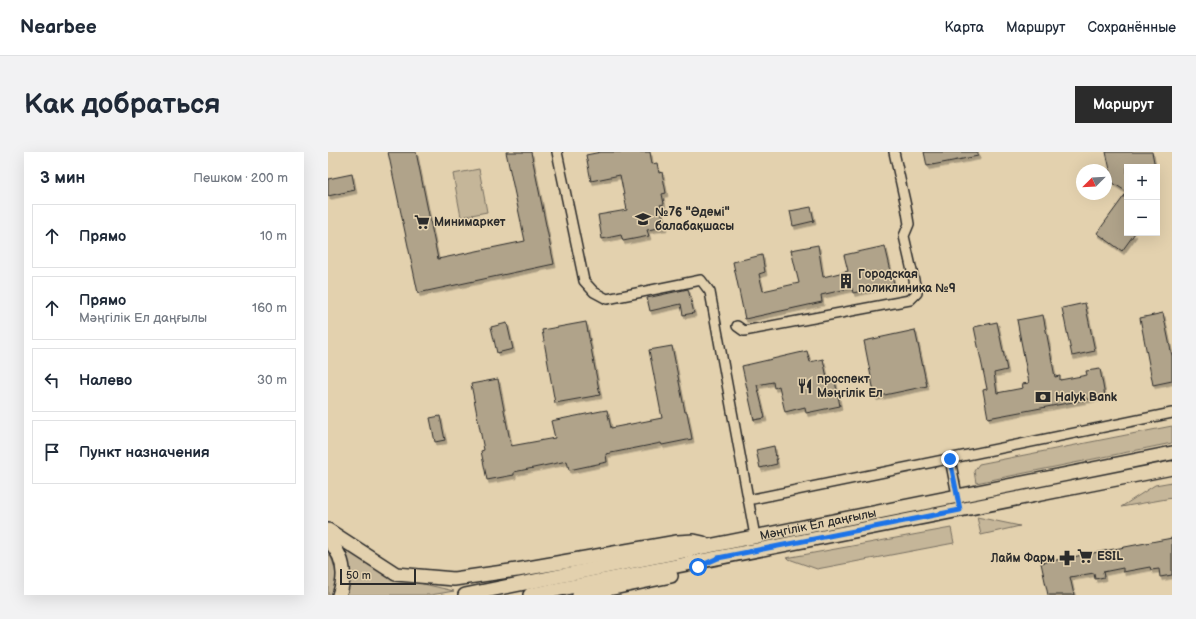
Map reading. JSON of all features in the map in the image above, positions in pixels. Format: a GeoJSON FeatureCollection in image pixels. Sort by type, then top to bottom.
{"type":"FeatureCollection","features":[{"type":"Feature","properties":{"kind":"main road","name":"Мәңгілік Ел даңғылы"},"geometry":{"type":"LineString","coordinates":[[465,595],[1172,453]]}},
{"type":"Feature","properties":{"kind":"main road","name":"Мәңгілік Ел даңғылы"},"geometry":{"type":"LineString","coordinates":[[530,595],[1172,468]]}},
{"type":"Feature","properties":{"kind":"main road"},"geometry":{"type":"LineString","coordinates":[[328,530],[396,574],[454,579],[517,570],[677,542],[694,541],[715,545]]}},
{"type":"Feature","properties":{"kind":"main road"},"geometry":{"type":"LineString","coordinates":[[328,540],[335,548],[343,567],[344,576],[339,595]]}},
{"type":"Feature","properties":{"kind":"main road"},"geometry":{"type":"LineString","coordinates":[[579,595],[684,574],[718,558]]}},
{"type":"Feature","properties":{"kind":"street"},"geometry":{"type":"LineString","coordinates":[[557,152],[584,281],[594,292],[607,299],[701,280],[710,292],[755,536]]}},
{"type":"Feature","properties":{"kind":"street"},"geometry":{"type":"LineString","coordinates":[[737,326],[744,331],[910,300],[916,293],[904,236],[909,224],[894,152]]}},
{"type":"Feature","properties":{"kind":"street"},"geometry":{"type":"LineString","coordinates":[[748,500],[1172,414]]}},
{"type":"Feature","properties":{"kind":"street"},"geometry":{"type":"LineString","coordinates":[[950,459],[960,510]]}},
{"type":"Feature","properties":{"kind":"shaded area"},"geometry":{"type":"Polygon","coordinates":[[[479,169],[487,212],[461,217],[453,174],[479,169]]]}},
{"type":"Feature","properties":{"kind":"shaded area"},"geometry":{"type":"Polygon","coordinates":[[[1172,426],[1172,443],[976,483],[974,471],[979,464],[1172,426]]]}},
{"type":"Feature","properties":{"kind":"shaded area"},"geometry":{"type":"Polygon","coordinates":[[[1172,482],[1172,498],[1121,507],[1155,485],[1172,482]]]}},
{"type":"Feature","properties":{"kind":"shaded area"},"geometry":{"type":"Polygon","coordinates":[[[977,517],[1020,526],[981,535],[977,517]]]}},
{"type":"Feature","properties":{"kind":"shaded area"},"geometry":{"type":"Polygon","coordinates":[[[951,528],[954,543],[817,569],[786,558],[951,528]]]}},
{"type":"Feature","properties":{"kind":"shaded area"},"geometry":{"type":"Polygon","coordinates":[[[335,541],[376,569],[402,579],[454,591],[431,595],[344,595],[335,541]]]}},
{"type":"Feature","properties":{"kind":"shaded area"},"geometry":{"type":"Polygon","coordinates":[[[328,551],[333,561],[336,573],[334,590],[331,595],[328,595],[328,551]]]}},
{"type":"Feature","properties":{"kind":"building"},"geometry":{"type":"Polygon","coordinates":[[[388,152],[416,152],[438,259],[525,241],[506,152],[531,152],[554,264],[418,293],[388,152]]]}},
{"type":"Feature","properties":{"kind":"building"},"geometry":{"type":"Polygon","coordinates":[[[601,152],[650,152],[652,164],[657,163],[659,173],[662,172],[666,193],[662,194],[664,204],[660,205],[665,227],[647,230],[649,236],[623,241],[621,235],[602,239],[598,215],[627,210],[620,175],[591,181],[586,155],[601,152]]]}},
{"type":"Feature","properties":{"kind":"building"},"geometry":{"type":"Polygon","coordinates":[[[924,152],[978,152],[978,156],[927,166],[924,152]]]}},
{"type":"Feature","properties":{"kind":"building"},"geometry":{"type":"Polygon","coordinates":[[[1106,152],[1152,152],[1154,164],[1124,164],[1124,190],[1113,183],[1112,164],[1109,164],[1106,152]]]}},
{"type":"Feature","properties":{"kind":"building"},"geometry":{"type":"Polygon","coordinates":[[[352,174],[355,190],[328,196],[328,179],[352,174]]]}},
{"type":"Feature","properties":{"kind":"building"},"geometry":{"type":"Polygon","coordinates":[[[1124,196],[1124,236],[1133,236],[1122,251],[1097,233],[1124,196]]]}},
{"type":"Feature","properties":{"kind":"building"},"geometry":{"type":"Polygon","coordinates":[[[811,207],[814,221],[793,226],[790,211],[811,207]]]}},
{"type":"Feature","properties":{"kind":"building","name":"Городская поликлиника №9"},"geometry":{"type":"Polygon","coordinates":[[[818,245],[823,277],[848,271],[844,255],[885,246],[894,284],[853,293],[852,288],[821,295],[822,302],[745,319],[733,262],[762,255],[765,272],[759,274],[763,291],[799,283],[791,250],[818,245]]]}},
{"type":"Feature","properties":{"kind":"building"},"geometry":{"type":"Polygon","coordinates":[[[688,289],[694,313],[683,315],[681,304],[650,311],[647,298],[688,289]]]}},
{"type":"Feature","properties":{"kind":"building"},"geometry":{"type":"Polygon","coordinates":[[[1085,303],[1095,351],[1072,356],[1062,308],[1085,303]]]}},
{"type":"Feature","properties":{"kind":"building"},"geometry":{"type":"Polygon","coordinates":[[[1163,313],[1172,356],[1172,381],[1153,385],[1140,318],[1163,313]]]}},
{"type":"Feature","properties":{"kind":"building"},"geometry":{"type":"Polygon","coordinates":[[[1043,315],[1055,377],[1060,376],[1060,380],[1087,375],[1086,371],[1100,369],[1105,396],[988,418],[983,390],[987,389],[974,327],[997,322],[1007,370],[994,373],[997,393],[1023,388],[1022,384],[1029,383],[1017,320],[1043,315]]]}},
{"type":"Feature","properties":{"kind":"building"},"geometry":{"type":"Polygon","coordinates":[[[586,322],[600,395],[555,403],[542,330],[586,322]]]}},
{"type":"Feature","properties":{"kind":"building"},"geometry":{"type":"Polygon","coordinates":[[[507,323],[513,349],[497,353],[491,327],[507,323]]]}},
{"type":"Feature","properties":{"kind":"building"},"geometry":{"type":"Polygon","coordinates":[[[915,330],[927,386],[875,397],[864,341],[915,330]]]}},
{"type":"Feature","properties":{"kind":"building"},"geometry":{"type":"Polygon","coordinates":[[[672,346],[692,439],[662,445],[661,443],[606,454],[607,462],[569,470],[567,461],[514,472],[514,475],[487,480],[481,451],[484,450],[471,384],[498,379],[511,446],[555,438],[551,421],[601,411],[607,410],[611,428],[662,418],[649,350],[672,346]]]}},
{"type":"Feature","properties":{"kind":"building","name":"проспект Мәңгілік Ел"},"geometry":{"type":"Polygon","coordinates":[[[807,351],[810,362],[823,359],[828,382],[835,381],[840,406],[806,413],[805,407],[785,412],[779,386],[774,388],[773,382],[757,385],[765,418],[754,420],[742,366],[807,351]]]}},
{"type":"Feature","properties":{"kind":"building"},"geometry":{"type":"Polygon","coordinates":[[[440,416],[445,440],[435,442],[430,418],[440,416]]]}},
{"type":"Feature","properties":{"kind":"building"},"geometry":{"type":"Polygon","coordinates":[[[774,446],[777,464],[760,468],[756,450],[774,446]]]}},
{"type":"Feature","properties":{"kind":"building"},"geometry":{"type":"Polygon","coordinates":[[[1172,538],[1172,575],[1160,577],[1159,569],[1151,570],[1150,567],[1123,572],[1123,568],[1103,572],[1104,577],[1095,579],[1094,573],[1070,577],[1074,595],[1048,595],[1041,563],[1172,538]]]}},
{"type":"Feature","properties":{"kind":"place","name":"№76 \"Әдемі\" балабақшасы"},"geometry":{"type":"Point","coordinates":[643,219]}},
{"type":"Feature","properties":{"kind":"place","name":"Минимаркет"},"geometry":{"type":"Point","coordinates":[422,222]}},
{"type":"Feature","properties":{"kind":"place","name":"Городская поликлиника №9"},"geometry":{"type":"Point","coordinates":[846,281]}},
{"type":"Feature","properties":{"kind":"place","name":"проспект Мәңгілік Ел"},"geometry":{"type":"Point","coordinates":[805,386]}},
{"type":"Feature","properties":{"kind":"place","name":"Halyk Bank"},"geometry":{"type":"Point","coordinates":[1043,397]}},
{"type":"Feature","properties":{"kind":"place","name":"ESIL"},"geometry":{"type":"Point","coordinates":[1085,556]}},
{"type":"Feature","properties":{"kind":"place","name":"Лайм Фарм"},"geometry":{"type":"Point","coordinates":[1067,558]}},
{"type":"Feature","properties":{"kind":"route"},"geometry":{"type":"LineString","coordinates":[[698,567],[718,558],[960,510],[950,459]]}}]}
